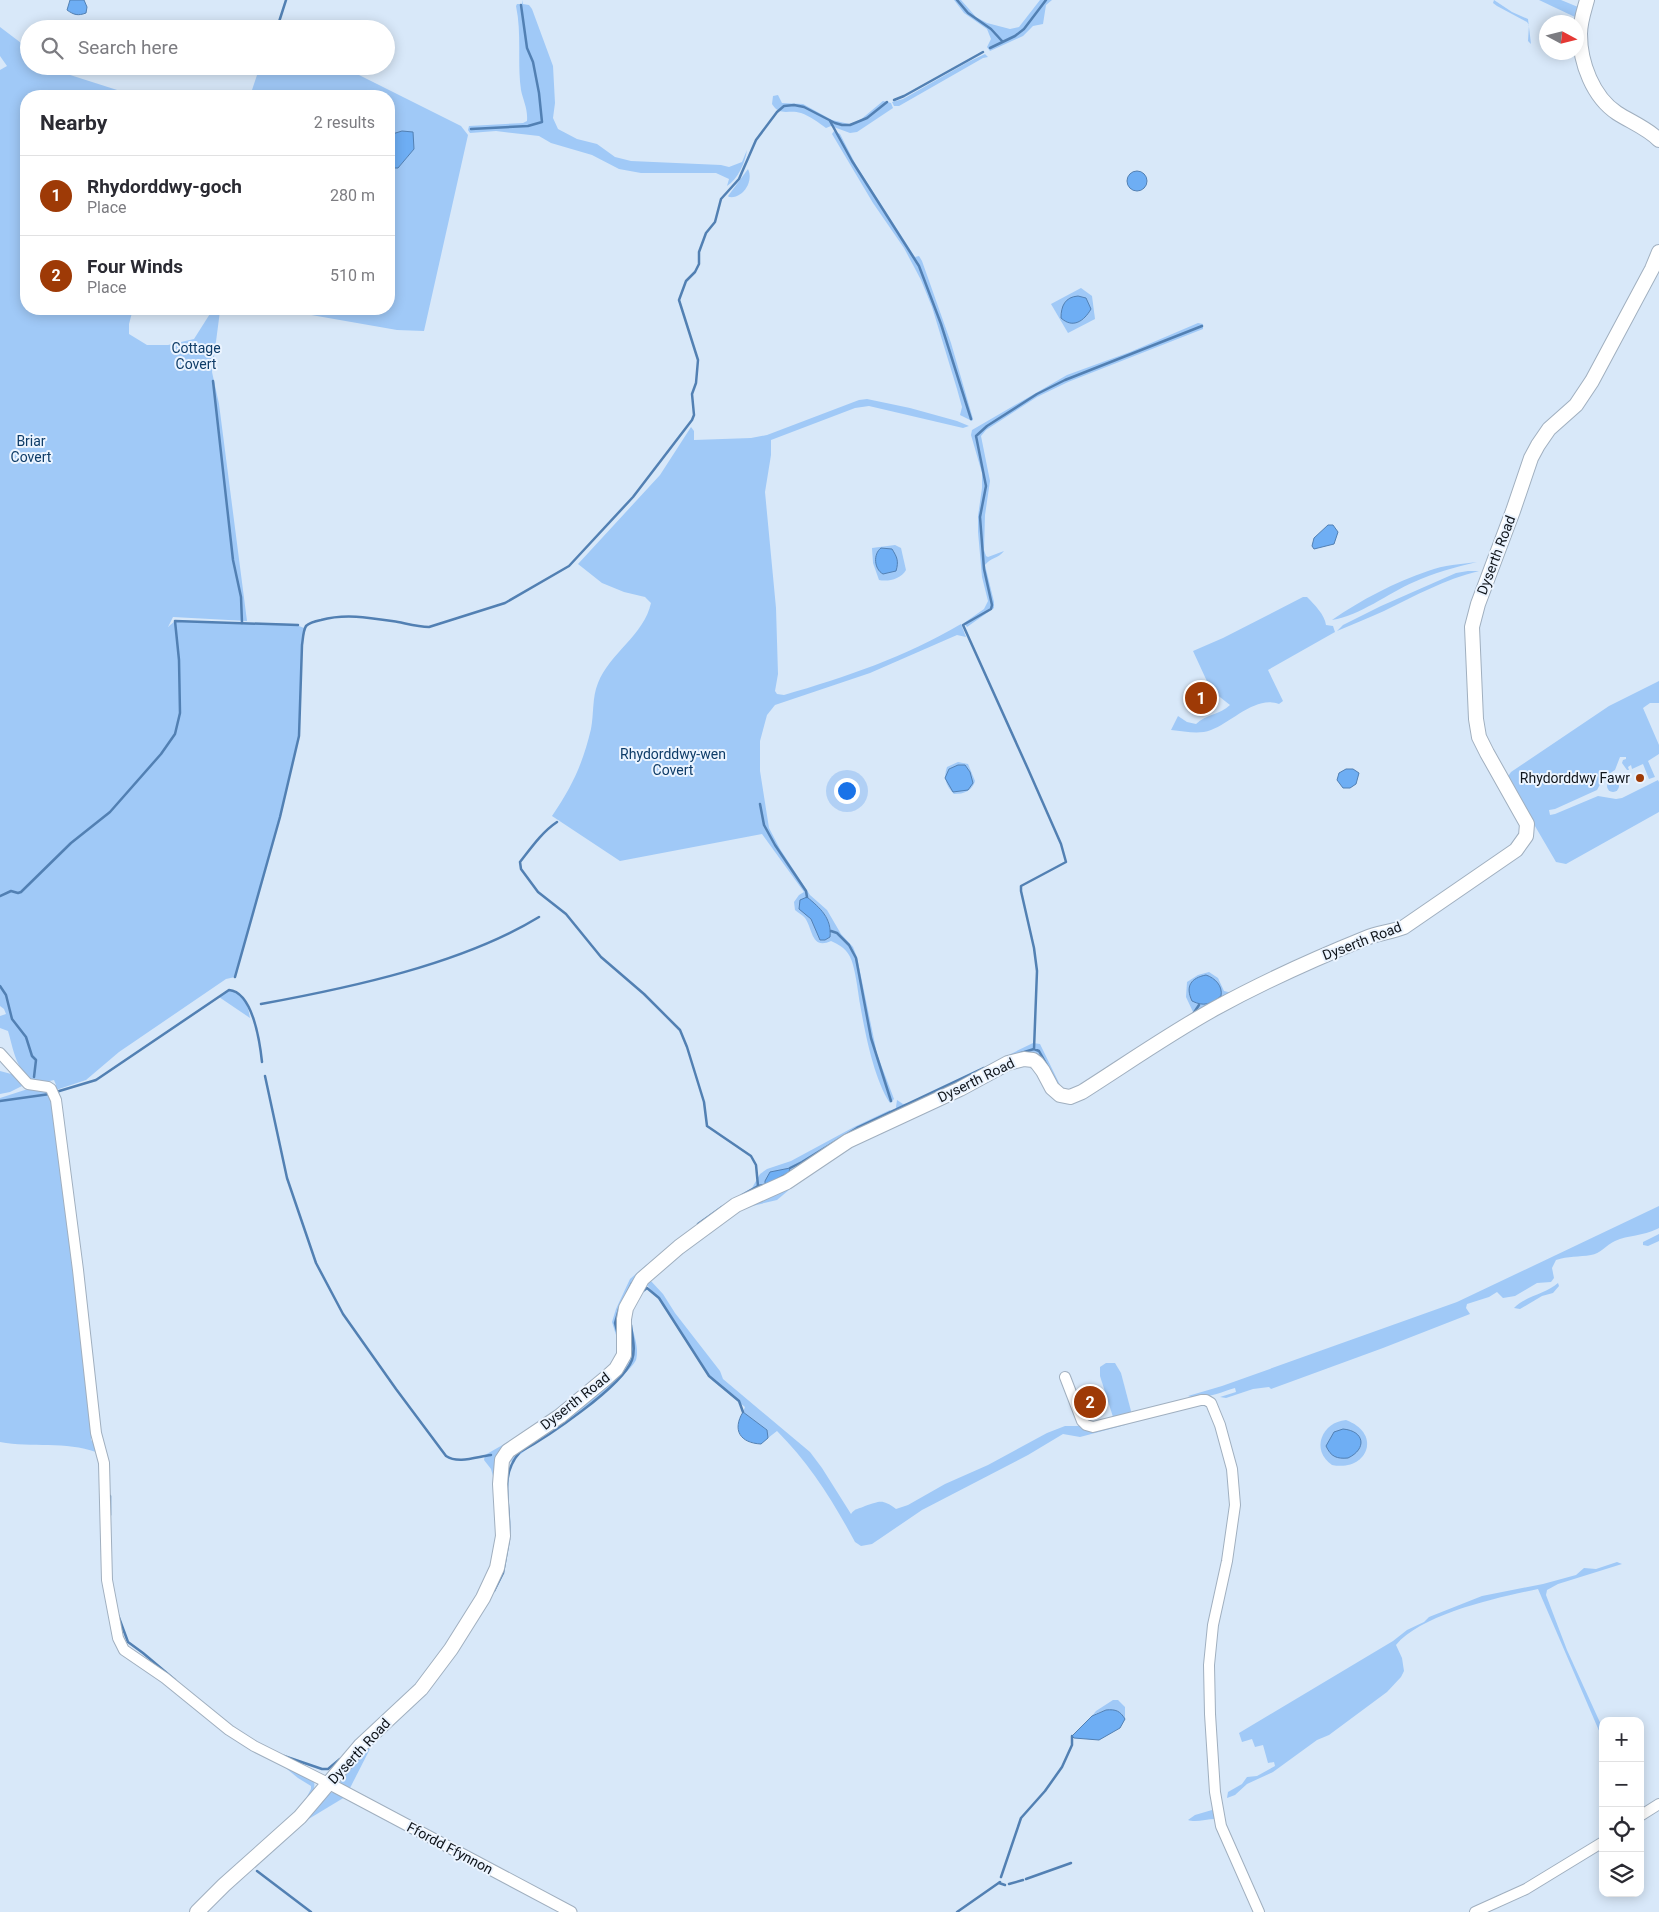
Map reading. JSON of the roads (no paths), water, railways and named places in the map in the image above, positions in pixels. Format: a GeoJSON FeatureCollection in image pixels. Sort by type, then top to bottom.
{"type":"FeatureCollection","features":[{"type":"Feature","properties":{"kind":"main road"},"geometry":{"type":"LineString","coordinates":[[1587,0],[1580,35],[1587,70],[1596,91],[1602,101],[1616,112],[1652,133],[1659,140]]}},
{"type":"Feature","properties":{"kind":"main road","name":"Dyserth Road"},"geometry":{"type":"LineString","coordinates":[[197,1912],[224,1885],[300,1817],[361,1745],[421,1689],[451,1650],[483,1598],[497,1568],[501,1552],[503,1516],[500,1470],[502,1460],[508,1451],[565,1412],[616,1369],[624,1355],[624,1318],[626,1308],[633,1293],[642,1279],[679,1247],[736,1205],[782,1185],[848,1141],[960,1089],[1008,1063],[1024,1059],[1033,1060],[1040,1067],[1052,1088],[1060,1094],[1070,1097],[1082,1092],[1159,1042],[1212,1010],[1252,989],[1366,938],[1379,933],[1393,932],[1404,927],[1516,850],[1523,842],[1527,830],[1524,817],[1496,771],[1479,737],[1476,719],[1472,627],[1478,604],[1534,452],[1549,429],[1576,405],[1592,381],[1652,269],[1659,252]]}},
{"type":"Feature","properties":{"kind":"street"},"geometry":{"type":"LineString","coordinates":[[0,1053],[28,1084],[48,1087],[51,1089],[56,1100],[78,1270],[96,1433],[104,1463],[107,1580],[120,1644],[124,1650],[165,1678],[230,1730],[254,1746],[328,1783]]}},
{"type":"Feature","properties":{"kind":"street"},"geometry":{"type":"LineString","coordinates":[[1065,1377],[1082,1421],[1086,1425],[1093,1427],[1206,1400],[1211,1403],[1220,1425],[1232,1469],[1235,1505],[1226,1561],[1212,1625],[1209,1665],[1215,1792],[1221,1826],[1259,1912]]}},
{"type":"Feature","properties":{"kind":"street","name":"Ffordd Ffynnon"},"geometry":{"type":"LineString","coordinates":[[328,1783],[571,1912]]}},
{"type":"Feature","properties":{"kind":"street"},"geometry":{"type":"LineString","coordinates":[[1644,1813],[1659,1804]]}},
{"type":"Feature","properties":{"kind":"street"},"geometry":{"type":"LineString","coordinates":[[1475,1912],[1526,1889],[1599,1844]]}},
{"type":"Feature","properties":{"kind":"waterway"},"geometry":{"type":"LineString","coordinates":[[280,20],[286,0]]}},
{"type":"Feature","properties":{"kind":"waterway"},"geometry":{"type":"LineString","coordinates":[[957,0],[968,13],[991,29],[1002,41]]}},
{"type":"Feature","properties":{"kind":"waterway"},"geometry":{"type":"LineString","coordinates":[[990,48],[1015,36],[1024,29],[1046,0]]}},
{"type":"Feature","properties":{"kind":"waterway"},"geometry":{"type":"LineString","coordinates":[[471,129],[528,126],[542,122],[539,93],[533,62],[527,48],[521,5]]}},
{"type":"Feature","properties":{"kind":"waterway"},"geometry":{"type":"LineString","coordinates":[[894,100],[983,52]]}},
{"type":"Feature","properties":{"kind":"waterway"},"geometry":{"type":"LineString","coordinates":[[235,977],[280,817],[299,736],[302,645],[306,626],[330,618],[359,617],[429,627],[505,603],[569,566],[633,497],[692,420],[694,415],[692,394],[696,383],[698,360],[679,300],[686,281],[695,272],[699,264],[699,252],[706,233],[715,222],[721,199],[739,179],[756,140],[777,112],[784,106],[804,107],[835,123],[850,125],[867,118],[887,102]]}},
{"type":"Feature","properties":{"kind":"waterway"},"geometry":{"type":"LineString","coordinates":[[830,121],[852,161],[919,266],[941,324],[971,419]]}},
{"type":"Feature","properties":{"kind":"waterway"},"geometry":{"type":"LineString","coordinates":[[1048,1067],[1039,1051],[1034,1049],[1037,971],[1021,886],[1066,862],[1061,844],[963,625],[991,609],[992,605],[984,569],[980,517],[986,486],[976,436],[987,426],[1037,394],[1065,380],[1202,326]]}},
{"type":"Feature","properties":{"kind":"waterway"},"geometry":{"type":"LineString","coordinates":[[213,381],[233,560],[241,597],[242,623]]}},
{"type":"Feature","properties":{"kind":"waterway"},"geometry":{"type":"LineString","coordinates":[[0,896],[11,891],[21,892],[71,843],[110,812],[161,754],[175,734],[180,713],[179,660],[175,621],[298,625]]}},
{"type":"Feature","properties":{"kind":"waterway"},"geometry":{"type":"LineString","coordinates":[[760,804],[764,825],[806,891],[807,897]]}},
{"type":"Feature","properties":{"kind":"waterway"},"geometry":{"type":"LineString","coordinates":[[557,822],[542,835],[520,862],[521,869],[538,892],[566,914],[601,957],[644,994],[680,1030],[704,1102],[707,1126],[751,1156],[756,1165],[758,1186]]}},
{"type":"Feature","properties":{"kind":"waterway"},"geometry":{"type":"LineString","coordinates":[[261,1004],[367,982],[440,961],[509,934],[539,917]]}},
{"type":"Feature","properties":{"kind":"waterway"},"geometry":{"type":"LineString","coordinates":[[831,931],[837,933],[849,945],[856,958],[871,1038],[891,1101]]}},
{"type":"Feature","properties":{"kind":"waterway"},"geometry":{"type":"LineString","coordinates":[[0,986],[6,995],[12,1019],[26,1037],[32,1056],[36,1060],[34,1077]]}},
{"type":"Feature","properties":{"kind":"waterway"},"geometry":{"type":"LineString","coordinates":[[56,1092],[96,1080],[229,990],[237,993],[244,999],[249,1009],[257,1031],[262,1062]]}},
{"type":"Feature","properties":{"kind":"waterway"},"geometry":{"type":"LineString","coordinates":[[1193,1014],[1199,1005]]}},
{"type":"Feature","properties":{"kind":"waterway"},"geometry":{"type":"LineString","coordinates":[[1021,1053],[1034,1049]]}},
{"type":"Feature","properties":{"kind":"waterway"},"geometry":{"type":"LineString","coordinates":[[790,1168],[857,1128],[984,1068]]}},
{"type":"Feature","properties":{"kind":"waterway"},"geometry":{"type":"LineString","coordinates":[[265,1076],[287,1178],[316,1263],[343,1314],[446,1456],[462,1460],[491,1455]]}},
{"type":"Feature","properties":{"kind":"waterway"},"geometry":{"type":"LineString","coordinates":[[0,1101],[50,1094]]}},
{"type":"Feature","properties":{"kind":"waterway"},"geometry":{"type":"LineString","coordinates":[[742,1195],[758,1186],[764,1185]]}},
{"type":"Feature","properties":{"kind":"waterway"},"geometry":{"type":"LineString","coordinates":[[698,1224],[722,1207]]}},
{"type":"Feature","properties":{"kind":"waterway"},"geometry":{"type":"LineString","coordinates":[[627,1293],[632,1283]]}},
{"type":"Feature","properties":{"kind":"waterway"},"geometry":{"type":"LineString","coordinates":[[643,1291],[647,1288],[659,1298],[709,1376],[739,1401],[743,1412]]}},
{"type":"Feature","properties":{"kind":"waterway"},"geometry":{"type":"LineString","coordinates":[[618,1335],[615,1323],[619,1309]]}},
{"type":"Feature","properties":{"kind":"waterway"},"geometry":{"type":"LineString","coordinates":[[509,1534],[507,1481],[513,1461],[520,1452],[547,1436],[582,1411],[614,1384],[632,1360],[634,1347],[631,1325]]}},
{"type":"Feature","properties":{"kind":"waterway"},"geometry":{"type":"LineString","coordinates":[[110,1496],[110,1515]]}},
{"type":"Feature","properties":{"kind":"waterway"},"geometry":{"type":"LineString","coordinates":[[494,1591],[503,1573],[509,1539]]}},
{"type":"Feature","properties":{"kind":"waterway"},"geometry":{"type":"LineString","coordinates":[[118,1615],[128,1642],[175,1680]]}},
{"type":"Feature","properties":{"kind":"waterway"},"geometry":{"type":"LineString","coordinates":[[1001,1877],[1021,1818],[1045,1791],[1062,1767],[1072,1745],[1072,1736]]}},
{"type":"Feature","properties":{"kind":"waterway"},"geometry":{"type":"LineString","coordinates":[[284,1756],[322,1769],[328,1769],[340,1759]]}},
{"type":"Feature","properties":{"kind":"waterway"},"geometry":{"type":"LineString","coordinates":[[1026,1879],[1071,1863]]}},
{"type":"Feature","properties":{"kind":"waterway"},"geometry":{"type":"LineString","coordinates":[[257,1871],[311,1912]]}},
{"type":"Feature","properties":{"kind":"waterway"},"geometry":{"type":"LineString","coordinates":[[1009,1884],[1023,1880]]}},
{"type":"Feature","properties":{"kind":"waterway"},"geometry":{"type":"LineString","coordinates":[[957,1912],[1000,1882]]}},
{"type":"Feature","properties":{"kind":"waterway"},"geometry":{"type":"LineString","coordinates":[[999,1883],[1005,1885]]}},
{"type":"Feature","properties":{"kind":"place","name":"Rhydorddwy-goch"},"geometry":{"type":"Point","coordinates":[1201,698]}},
{"type":"Feature","properties":{"kind":"place","name":"Rhydorddwy Fawr"},"geometry":{"type":"Point","coordinates":[1640,778]}},
{"type":"Feature","properties":{"kind":"place","name":"Four Winds"},"geometry":{"type":"Point","coordinates":[1090,1402]}},
{"type":"Feature","properties":{"kind":"park label","name":"Cottage Covert"},"geometry":{"type":"Point","coordinates":[196,356]}},
{"type":"Feature","properties":{"kind":"park label","name":"Briar Covert"},"geometry":{"type":"Point","coordinates":[31,450]}},
{"type":"Feature","properties":{"kind":"park label","name":"Rhydorddwy-wen Covert"},"geometry":{"type":"Point","coordinates":[673,762]}}]}
